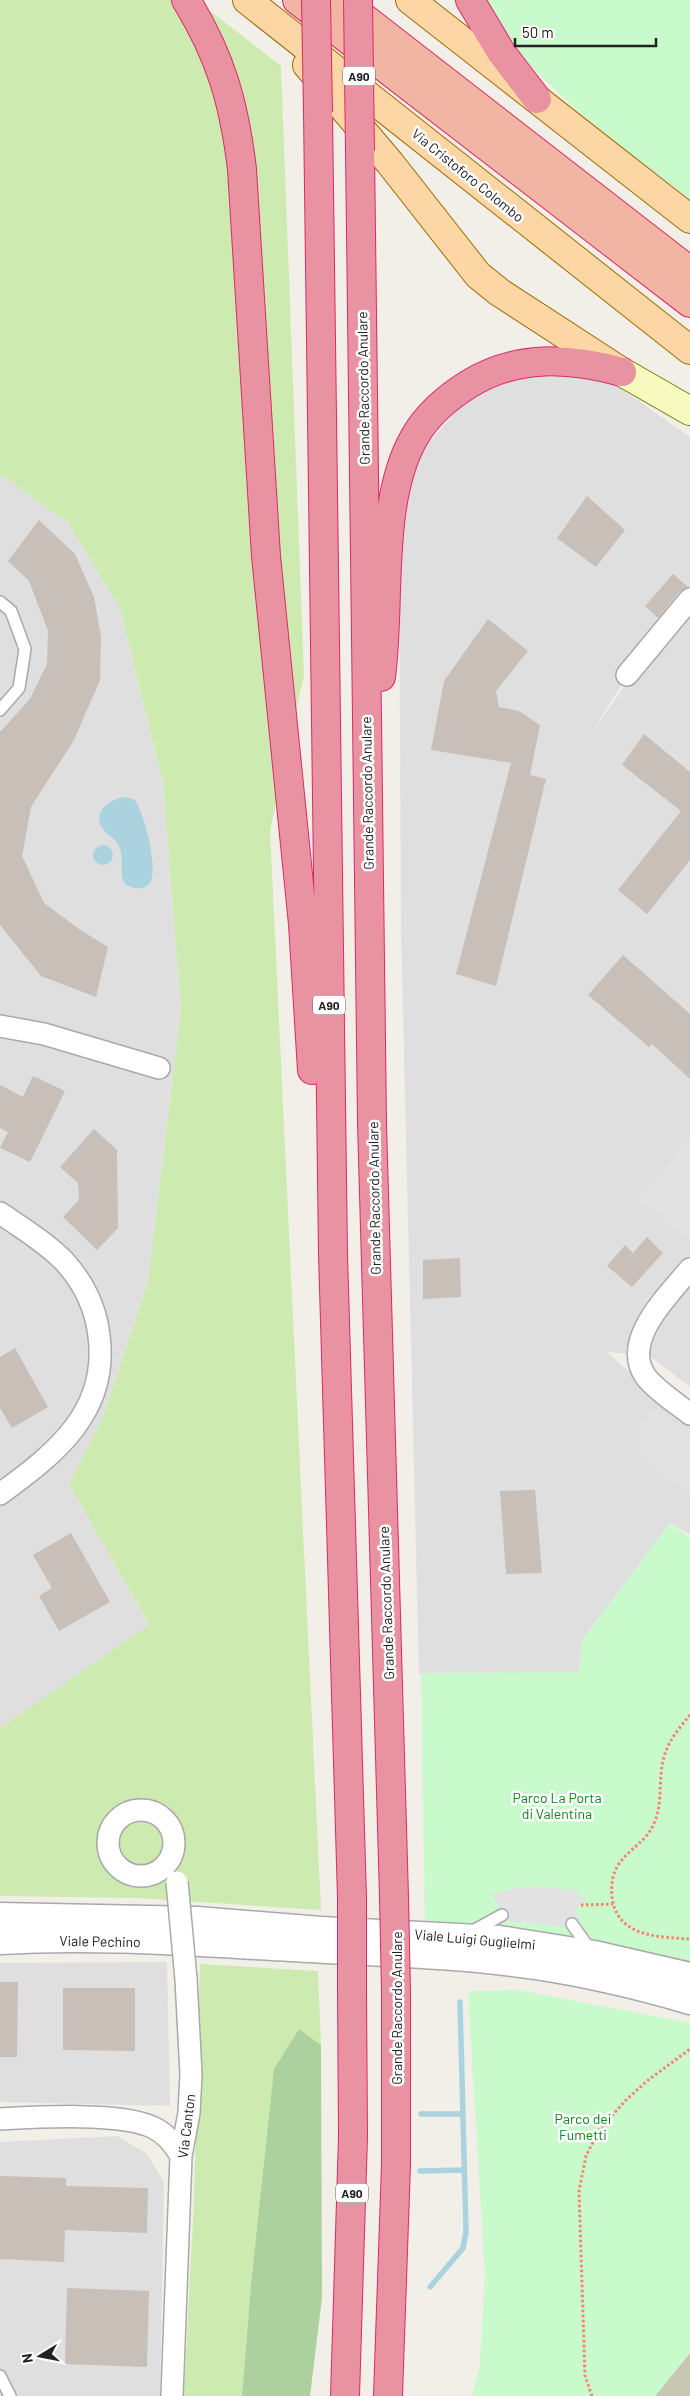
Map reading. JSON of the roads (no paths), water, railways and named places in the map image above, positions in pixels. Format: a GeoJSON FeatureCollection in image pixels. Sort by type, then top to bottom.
{"type":"FeatureCollection","features":[{"type":"Feature","properties":{"kind":"highway"},"geometry":{"type":"LineString","coordinates":[[186,0],[210,44],[226,83],[234,112],[242,169],[266,556],[302,924],[315,1112],[333,1254]]}},
{"type":"Feature","properties":{"kind":"highway"},"geometry":{"type":"LineString","coordinates":[[297,0],[690,303]]}},
{"type":"Feature","properties":{"kind":"highway","name":"A90"},"geometry":{"type":"LineString","coordinates":[[316,0],[333,1254],[352,1898],[353,2136],[345,2396]]}},
{"type":"Feature","properties":{"kind":"highway"},"geometry":{"type":"LineString","coordinates":[[341,0],[690,271]]}},
{"type":"Feature","properties":{"kind":"highway","name":"Grande Raccordo Anulare"},"geometry":{"type":"LineString","coordinates":[[358,0],[378,1363],[396,1992],[396,2164],[388,2396]]}},
{"type":"Feature","properties":{"kind":"highway"},"geometry":{"type":"LineString","coordinates":[[470,0],[501,52],[537,99]]}},
{"type":"Feature","properties":{"kind":"highway"},"geometry":{"type":"LineString","coordinates":[[368,770],[383,667],[389,547],[394,503],[400,471],[416,434],[425,421],[453,394],[476,380],[505,368],[545,361],[571,360],[622,372]]}},
{"type":"Feature","properties":{"kind":"main road"},"geometry":{"type":"LineString","coordinates":[[410,0],[690,219]]}},
{"type":"Feature","properties":{"kind":"main road"},"geometry":{"type":"LineString","coordinates":[[257,7],[390,163],[478,275],[499,292],[622,372],[690,411]]}},
{"type":"Feature","properties":{"kind":"main road","name":"Via Cristoforo Colombo"},"geometry":{"type":"LineString","coordinates":[[257,7],[690,350]]}},
{"type":"Feature","properties":{"kind":"street"},"geometry":{"type":"LineString","coordinates":[[627,675],[690,599]]}},
{"type":"Feature","properties":{"kind":"street"},"geometry":{"type":"LineString","coordinates":[[0,1026],[52,1036],[159,1068]]}},
{"type":"Feature","properties":{"kind":"street"},"geometry":{"type":"LineString","coordinates":[[0,1213],[39,1239],[64,1262],[77,1279],[96,1317],[101,1355],[96,1390],[76,1427],[51,1454],[0,1494]]}},
{"type":"Feature","properties":{"kind":"street"},"geometry":{"type":"LineString","coordinates":[[690,1269],[646,1327],[638,1343],[637,1351],[640,1366],[646,1376],[690,1414]]}},
{"type":"Feature","properties":{"kind":"street","name":"Via Canton"},"geometry":{"type":"LineString","coordinates":[[170,1858],[177,1882],[186,1979],[191,2074],[189,2113],[181,2156],[172,2396]]}},
{"type":"Feature","properties":{"kind":"street","name":"Viale Pechino"},"geometry":{"type":"LineString","coordinates":[[0,1916],[198,1932]]}},
{"type":"Feature","properties":{"kind":"street","name":"Viale Luigi Guglielmi"},"geometry":{"type":"LineString","coordinates":[[198,1932],[321,1930],[499,1939],[594,1954],[690,1976]]}},
{"type":"Feature","properties":{"kind":"street","name":"Viale Luigi Guglielmi"},"geometry":{"type":"LineString","coordinates":[[198,1932],[534,1966],[608,1980],[690,2001]]}},
{"type":"Feature","properties":{"kind":"street","name":"Viale Pechino"},"geometry":{"type":"LineString","coordinates":[[0,1941],[72,1940],[198,1932]]}},
{"type":"Feature","properties":{"kind":"street"},"geometry":{"type":"LineString","coordinates":[[0,2119],[77,2118],[140,2123],[164,2134],[181,2156]]}},
{"type":"Feature","properties":{"kind":"lane"},"geometry":{"type":"LineString","coordinates":[[0,602],[12,612],[25,649],[19,688],[0,710]]}},
{"type":"Feature","properties":{"kind":"lane"},"geometry":{"type":"LineString","coordinates":[[463,1937],[502,1915]]}},
{"type":"Feature","properties":{"kind":"lane"},"geometry":{"type":"LineString","coordinates":[[572,1924],[594,1954]]}},
{"type":"Feature","properties":{"kind":"lane"},"geometry":{"type":"LineString","coordinates":[[0,2376],[10,2396]]}},
{"type":"Feature","properties":{"kind":"water"},"geometry":{"type":"Polygon","coordinates":[[[124,797],[134,799],[142,815],[149,839],[152,873],[151,881],[143,888],[136,888],[125,884],[122,875],[119,846],[100,823],[100,812],[103,808],[113,801],[124,797]]]}},
{"type":"Feature","properties":{"kind":"water"},"geometry":{"type":"Polygon","coordinates":[[[103,845],[110,848],[113,855],[110,862],[103,865],[96,862],[93,855],[96,848],[103,845]]]}},
{"type":"Feature","properties":{"kind":"waterway"},"geometry":{"type":"LineString","coordinates":[[430,2287],[463,2248],[466,2232],[460,2002]]}},
{"type":"Feature","properties":{"kind":"waterway"},"geometry":{"type":"LineString","coordinates":[[421,2114],[463,2114]]}},
{"type":"Feature","properties":{"kind":"waterway"},"geometry":{"type":"LineString","coordinates":[[420,2171],[464,2170]]}},
{"type":"Feature","properties":{"kind":"park label","name":"Parco La Porta di Valentina"},"geometry":{"type":"Point","coordinates":[557,1805]}},
{"type":"Feature","properties":{"kind":"park label","name":"Parco dei Fumetti"},"geometry":{"type":"Point","coordinates":[583,2126]}}]}
